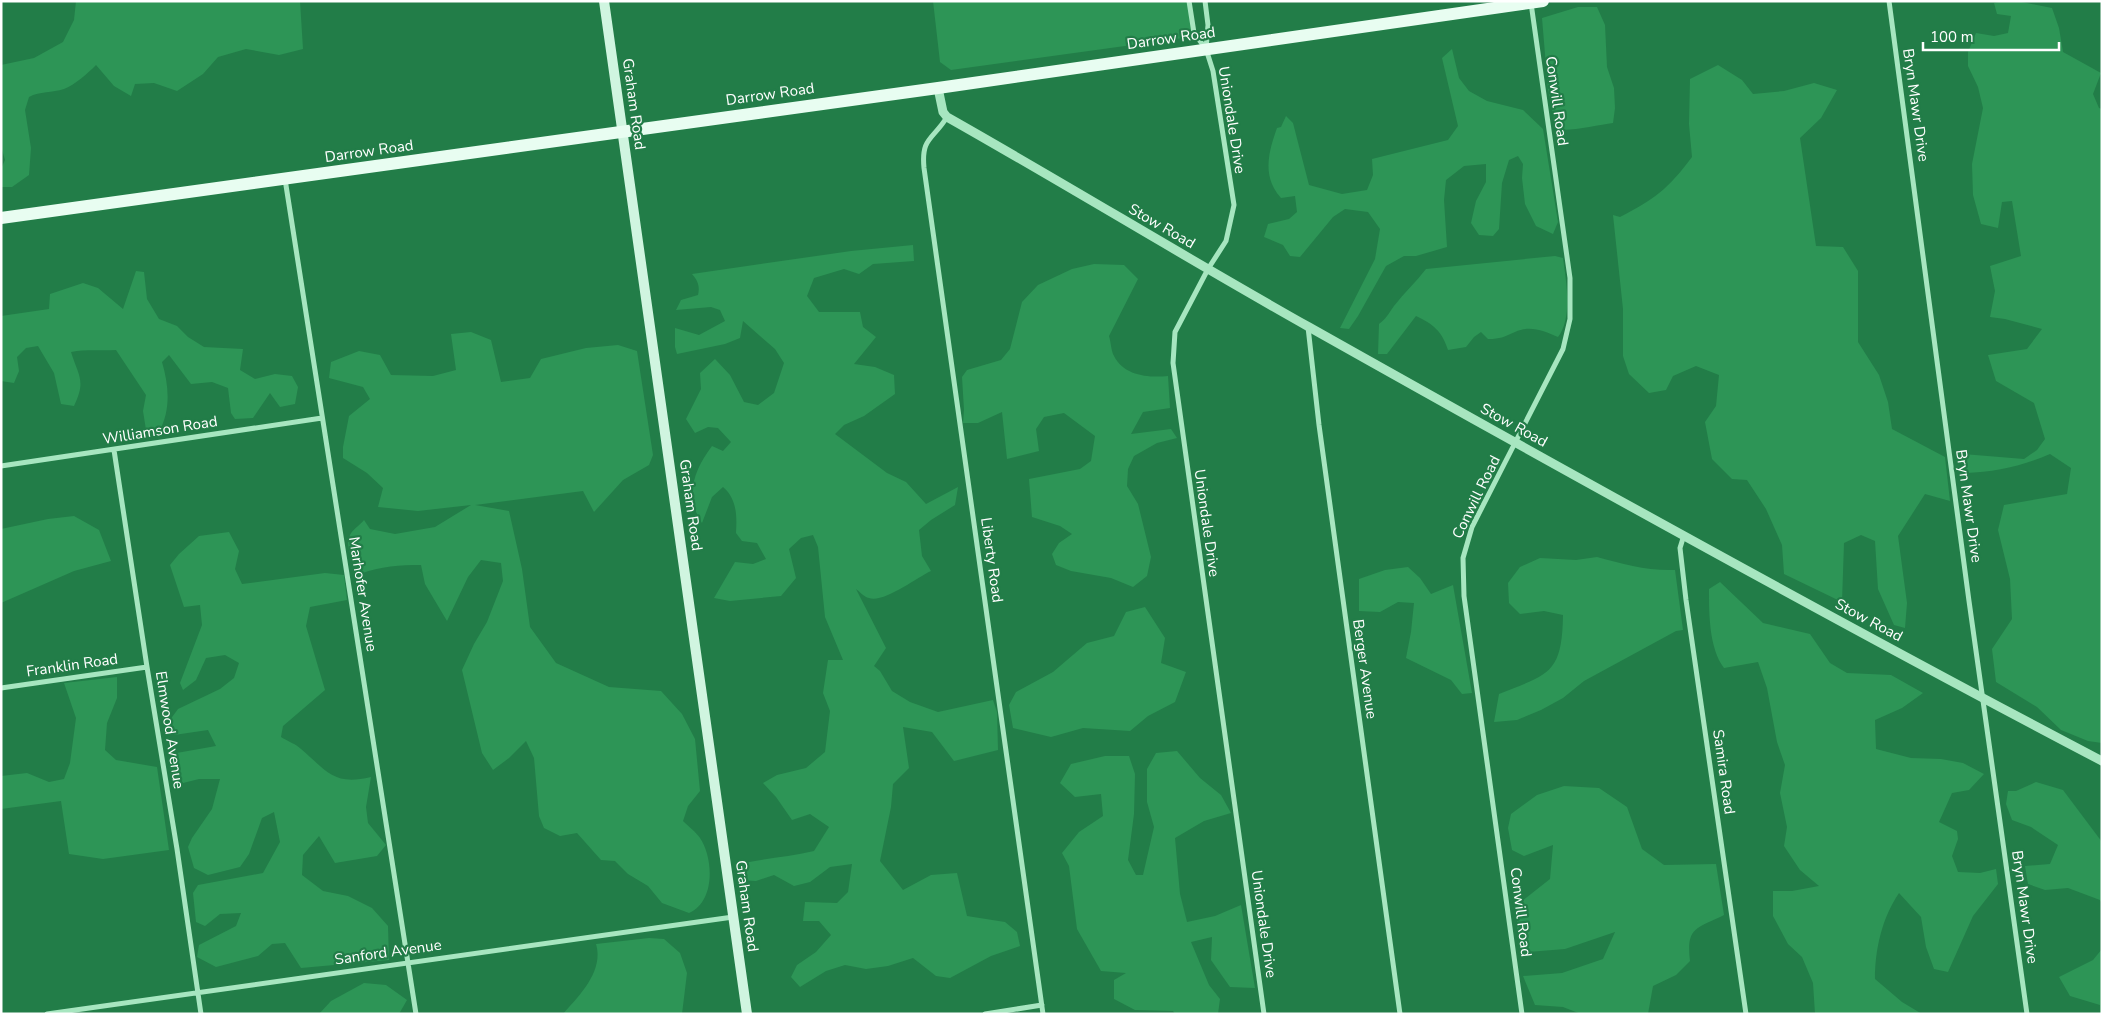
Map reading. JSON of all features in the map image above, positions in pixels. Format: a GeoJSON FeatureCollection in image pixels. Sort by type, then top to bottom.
{"type":"FeatureCollection","features":[{"type":"Feature","properties":{"kind":"main road","name":"Graham Road"},"geometry":{"type":"LineString","coordinates":[[604,1],[747,1014]]}},
{"type":"Feature","properties":{"kind":"main road","name":"Darrow Road"},"geometry":{"type":"LineString","coordinates":[[1,218],[938,88],[1537,2]]}},
{"type":"Feature","properties":{"kind":"street"},"geometry":{"type":"LineString","coordinates":[[1189,1],[1194,33],[1206,49]]}},
{"type":"Feature","properties":{"kind":"street"},"geometry":{"type":"LineString","coordinates":[[1205,1],[1208,25],[1206,49]]}},
{"type":"Feature","properties":{"kind":"street","name":"Bryn Mawr Drive"},"geometry":{"type":"LineString","coordinates":[[1889,1],[1982,697],[2027,1014]]}},
{"type":"Feature","properties":{"kind":"street","name":"Conwill Road"},"geometry":{"type":"LineString","coordinates":[[1522,1014],[1496,814],[1472,659],[1462,572],[1463,558],[1472,527],[1563,349],[1568,329],[1571,306],[1569,268],[1537,2]]}},
{"type":"Feature","properties":{"kind":"street","name":"Uniondale Drive"},"geometry":{"type":"LineString","coordinates":[[1206,49],[1213,71],[1234,205],[1226,241],[1208,269],[1175,332],[1173,363],[1264,1014]]}},
{"type":"Feature","properties":{"kind":"street"},"geometry":{"type":"LineString","coordinates":[[938,88],[943,112],[947,117]]}},
{"type":"Feature","properties":{"kind":"street","name":"Stow Road"},"geometry":{"type":"LineString","coordinates":[[947,117],[1308,327],[2102,761]]}},
{"type":"Feature","properties":{"kind":"street","name":"Liberty Road"},"geometry":{"type":"LineString","coordinates":[[947,117],[925,144],[923,155],[924,168],[1043,1014]]}},
{"type":"Feature","properties":{"kind":"street","name":"Marhofer Avenue"},"geometry":{"type":"LineString","coordinates":[[285,179],[416,1014]]}},
{"type":"Feature","properties":{"kind":"street","name":"Berger Avenue"},"geometry":{"type":"LineString","coordinates":[[1308,327],[1320,434],[1400,1014]]}},
{"type":"Feature","properties":{"kind":"street","name":"Williamson Road"},"geometry":{"type":"LineString","coordinates":[[1,466],[322,418]]}},
{"type":"Feature","properties":{"kind":"street","name":"Elmwood Avenue"},"geometry":{"type":"LineString","coordinates":[[114,450],[147,667],[176,839],[201,1014]]}},
{"type":"Feature","properties":{"kind":"street","name":"Samira Road"},"geometry":{"type":"LineString","coordinates":[[1684,534],[1680,548],[1686,600],[1746,1014]]}},
{"type":"Feature","properties":{"kind":"street","name":"Franklin Road"},"geometry":{"type":"LineString","coordinates":[[1,688],[147,667]]}},
{"type":"Feature","properties":{"kind":"street","name":"Sanford Avenue"},"geometry":{"type":"LineString","coordinates":[[46,1014],[734,917]]}},
{"type":"Feature","properties":{"kind":"street"},"geometry":{"type":"LineString","coordinates":[[985,1014],[1042,1005]]}},
{"type":"Feature","properties":{"kind":"green space"},"geometry":{"type":"Polygon","coordinates":[[[76,1],[300,1],[303,49],[279,55],[246,49],[218,57],[203,74],[177,91],[154,83],[135,84],[131,96],[114,86],[96,65],[64,89],[29,97],[25,110],[31,148],[29,175],[12,187],[1,187],[1,169],[5,160],[1,146],[1,65],[34,58],[63,42],[74,20],[76,1]]]}},
{"type":"Feature","properties":{"kind":"green space"},"geometry":{"type":"Polygon","coordinates":[[[933,1],[1189,1],[1194,33],[1183,38],[951,70],[940,62],[933,1]]]}},
{"type":"Feature","properties":{"kind":"green space"},"geometry":{"type":"Polygon","coordinates":[[[2017,1],[2052,8],[2059,28],[2063,52],[2101,73],[2093,94],[2099,108],[2102,109],[2102,743],[2088,741],[2061,730],[2037,707],[1996,682],[1992,649],[2012,619],[2010,579],[1998,530],[2004,505],[2067,494],[2071,468],[2050,454],[2009,468],[1965,473],[1963,454],[2024,459],[2037,450],[2045,439],[2034,403],[1996,381],[1988,355],[2027,349],[2042,329],[1990,317],[1995,291],[1990,266],[2021,256],[2012,201],[2002,202],[1998,228],[1981,224],[1973,195],[1972,164],[1983,108],[1978,87],[1968,66],[1968,52],[1976,33],[1994,36],[2008,33],[2011,16],[1997,14],[1994,3],[2017,1]]]}},
{"type":"Feature","properties":{"kind":"green space"},"geometry":{"type":"Polygon","coordinates":[[[1578,7],[1597,7],[1605,25],[1607,67],[1614,88],[1615,108],[1613,123],[1562,130],[1556,129],[1548,90],[1542,18],[1578,7]]]}},
{"type":"Feature","properties":{"kind":"green space"},"geometry":{"type":"Polygon","coordinates":[[[1452,49],[1459,78],[1469,91],[1487,101],[1523,110],[1543,129],[1558,222],[1553,234],[1536,226],[1525,204],[1522,178],[1523,164],[1518,156],[1509,160],[1502,183],[1499,229],[1493,236],[1479,235],[1471,223],[1476,201],[1486,182],[1486,164],[1464,166],[1446,180],[1444,200],[1447,247],[1416,256],[1404,256],[1386,266],[1349,329],[1340,328],[1375,259],[1380,229],[1368,212],[1345,209],[1333,217],[1300,257],[1290,256],[1283,245],[1264,237],[1268,224],[1289,219],[1297,212],[1295,196],[1281,198],[1271,182],[1268,164],[1277,128],[1281,127],[1286,116],[1293,123],[1309,185],[1342,194],[1367,190],[1373,175],[1372,159],[1448,140],[1458,126],[1442,58],[1452,49]]]}},
{"type":"Feature","properties":{"kind":"green space"},"geometry":{"type":"Polygon","coordinates":[[[1718,65],[1742,80],[1753,94],[1784,91],[1814,83],[1837,90],[1821,118],[1800,138],[1816,246],[1843,247],[1858,271],[1858,342],[1879,375],[1888,402],[1892,429],[1945,457],[1950,501],[1925,494],[1898,536],[1907,603],[1905,628],[1894,625],[1878,589],[1875,541],[1861,535],[1844,543],[1842,602],[1784,574],[1782,545],[1766,509],[1747,480],[1732,479],[1712,459],[1705,422],[1716,406],[1719,375],[1696,366],[1673,376],[1666,390],[1649,393],[1629,374],[1623,356],[1623,309],[1613,215],[1620,217],[1652,199],[1676,177],[1692,157],[1689,124],[1690,79],[1718,65]]]}},
{"type":"Feature","properties":{"kind":"green space"},"geometry":{"type":"Polygon","coordinates":[[[913,245],[914,261],[873,264],[859,274],[844,269],[814,278],[807,296],[819,312],[860,312],[863,327],[876,337],[854,364],[875,367],[894,375],[895,394],[864,416],[844,425],[835,434],[887,473],[906,482],[926,504],[958,487],[955,505],[919,530],[922,556],[931,571],[891,594],[875,599],[863,595],[856,589],[886,648],[874,666],[880,671],[892,691],[910,702],[938,712],[993,700],[997,712],[998,750],[954,761],[932,732],[903,727],[909,768],[893,784],[891,807],[880,861],[903,890],[931,875],[957,873],[967,916],[1005,922],[1017,932],[1020,946],[991,956],[950,978],[936,976],[913,958],[888,966],[866,969],[845,965],[826,971],[800,987],[791,977],[797,965],[816,952],[831,935],[819,921],[803,921],[805,902],[837,903],[848,892],[852,864],[830,867],[810,882],[794,886],[774,875],[756,881],[740,880],[740,864],[814,851],[829,827],[810,814],[792,820],[776,797],[763,783],[777,775],[806,768],[825,752],[830,711],[823,693],[828,660],[843,660],[825,617],[818,547],[813,535],[801,538],[789,549],[796,578],[781,596],[730,601],[714,598],[735,562],[753,564],[766,559],[757,543],[742,541],[736,533],[734,502],[723,487],[712,497],[702,523],[693,503],[696,474],[712,446],[723,451],[731,442],[718,428],[708,427],[695,433],[686,419],[701,389],[700,373],[715,359],[730,375],[744,402],[758,405],[774,393],[784,363],[775,349],[743,321],[740,338],[725,344],[677,354],[675,328],[699,335],[725,321],[720,310],[711,307],[676,310],[681,300],[698,295],[698,284],[692,274],[851,251],[913,245]]]}},
{"type":"Feature","properties":{"kind":"green space"},"geometry":{"type":"Polygon","coordinates":[[[1555,256],[1563,258],[1567,299],[1566,320],[1558,337],[1542,331],[1526,329],[1496,339],[1488,339],[1481,332],[1466,347],[1448,350],[1440,333],[1416,316],[1387,354],[1378,354],[1379,324],[1426,269],[1555,256]]]}},
{"type":"Feature","properties":{"kind":"green space"},"geometry":{"type":"Polygon","coordinates":[[[1094,264],[1124,265],[1138,279],[1109,336],[1113,354],[1118,363],[1130,372],[1145,376],[1168,376],[1170,408],[1143,412],[1131,434],[1171,429],[1177,438],[1157,443],[1134,456],[1128,469],[1127,486],[1138,504],[1151,557],[1147,576],[1133,587],[1111,578],[1071,571],[1056,565],[1052,554],[1059,543],[1072,534],[1060,526],[1032,517],[1029,479],[1080,469],[1091,461],[1095,436],[1064,413],[1044,417],[1036,429],[1039,451],[1007,459],[1002,412],[978,423],[963,423],[962,377],[967,370],[1001,360],[1010,349],[1022,302],[1038,285],[1072,269],[1094,264]]]}},
{"type":"Feature","properties":{"kind":"green space"},"geometry":{"type":"Polygon","coordinates":[[[136,271],[144,272],[147,299],[159,319],[177,326],[188,337],[204,347],[243,349],[240,370],[255,379],[275,374],[292,376],[298,387],[295,404],[280,407],[270,393],[253,418],[235,419],[231,413],[228,388],[212,382],[191,384],[169,355],[162,362],[168,398],[166,415],[159,432],[146,430],[143,411],[146,395],[116,350],[71,352],[80,379],[80,391],[74,406],[61,404],[54,373],[38,346],[26,348],[17,357],[19,371],[14,383],[1,381],[1,316],[49,309],[50,294],[83,283],[98,288],[123,309],[136,271]]]}},
{"type":"Feature","properties":{"kind":"green space"},"geometry":{"type":"Polygon","coordinates":[[[471,332],[491,340],[501,382],[530,378],[541,359],[586,348],[618,345],[637,351],[653,455],[649,465],[623,480],[594,512],[583,491],[475,505],[509,511],[522,569],[530,627],[556,663],[609,687],[661,691],[682,714],[695,739],[700,791],[688,806],[683,821],[700,838],[705,847],[710,868],[708,890],[704,900],[689,913],[662,903],[648,886],[628,874],[615,861],[601,860],[577,833],[560,836],[544,828],[539,816],[534,758],[526,741],[509,758],[493,770],[482,753],[462,670],[487,622],[503,581],[501,563],[481,560],[468,577],[447,621],[425,584],[421,565],[390,566],[360,574],[350,556],[348,540],[352,531],[364,520],[370,529],[395,534],[435,527],[471,505],[418,511],[378,507],[383,488],[367,473],[343,458],[343,447],[349,416],[370,399],[363,387],[329,378],[331,362],[359,351],[380,355],[391,375],[433,376],[456,370],[451,334],[471,332]]]}},
{"type":"Feature","properties":{"kind":"green space"},"geometry":{"type":"Polygon","coordinates":[[[74,516],[99,530],[111,561],[74,571],[1,603],[1,529],[48,519],[74,516]]]}},
{"type":"Feature","properties":{"kind":"green space"},"geometry":{"type":"Polygon","coordinates":[[[229,532],[239,551],[235,569],[242,584],[325,573],[344,575],[347,600],[310,607],[306,626],[325,690],[283,726],[281,737],[299,747],[332,775],[348,780],[371,777],[366,807],[368,823],[386,845],[377,856],[335,863],[319,836],[303,855],[302,875],[323,891],[348,896],[372,908],[388,926],[389,960],[301,968],[285,943],[272,944],[258,956],[216,967],[197,957],[199,945],[236,926],[241,913],[220,914],[205,926],[196,922],[193,893],[198,885],[263,873],[280,842],[274,812],[262,818],[249,854],[240,867],[208,875],[194,868],[188,847],[212,809],[220,779],[199,779],[183,783],[178,780],[171,754],[216,746],[208,730],[174,735],[167,724],[178,709],[220,689],[234,678],[239,663],[225,655],[206,658],[196,680],[183,690],[180,683],[202,625],[200,605],[184,607],[170,565],[199,536],[229,532]]]}},
{"type":"Feature","properties":{"kind":"green space"},"geometry":{"type":"Polygon","coordinates":[[[1597,557],[1645,568],[1675,570],[1683,630],[1676,631],[1584,681],[1563,698],[1541,710],[1517,720],[1494,722],[1499,694],[1530,682],[1549,669],[1560,649],[1562,635],[1563,615],[1544,611],[1520,614],[1509,603],[1508,583],[1520,567],[1540,558],[1576,560],[1597,557]]]}},
{"type":"Feature","properties":{"kind":"green space"},"geometry":{"type":"Polygon","coordinates":[[[1408,567],[1420,578],[1431,594],[1453,585],[1472,693],[1462,694],[1451,680],[1406,658],[1414,603],[1398,602],[1380,612],[1359,611],[1359,579],[1385,570],[1408,567]]]}},
{"type":"Feature","properties":{"kind":"green space"},"geometry":{"type":"Polygon","coordinates":[[[1720,582],[1763,623],[1810,634],[1830,663],[1847,673],[1891,675],[1923,693],[1902,708],[1875,720],[1876,749],[1911,758],[1941,759],[1963,763],[1984,774],[1969,790],[1952,793],[1939,822],[1957,831],[1958,839],[1952,856],[1958,872],[1980,873],[1996,869],[1998,884],[1973,916],[1948,972],[1934,969],[1926,947],[1921,917],[1899,893],[1888,913],[1878,945],[1875,979],[1902,1002],[1922,1014],[1815,1014],[1813,983],[1802,957],[1788,944],[1773,916],[1773,891],[1792,891],[1819,886],[1800,870],[1784,846],[1787,827],[1780,793],[1785,765],[1777,742],[1767,688],[1758,662],[1724,668],[1715,651],[1711,630],[1709,589],[1720,582]]]}},
{"type":"Feature","properties":{"kind":"green space"},"geometry":{"type":"Polygon","coordinates":[[[1145,607],[1165,638],[1161,663],[1186,672],[1175,702],[1148,716],[1130,731],[1083,728],[1051,737],[1013,728],[1009,705],[1016,692],[1053,672],[1087,643],[1114,636],[1126,612],[1145,607]]]}},
{"type":"Feature","properties":{"kind":"green space"},"geometry":{"type":"Polygon","coordinates":[[[117,677],[117,698],[107,723],[105,750],[116,760],[157,767],[169,850],[103,859],[69,854],[61,801],[1,809],[1,776],[27,773],[49,782],[64,779],[70,763],[76,718],[64,683],[117,677]]]}},
{"type":"Feature","properties":{"kind":"green space"},"geometry":{"type":"Polygon","coordinates":[[[1177,751],[1200,778],[1221,795],[1231,813],[1204,821],[1175,838],[1180,894],[1187,922],[1215,916],[1241,905],[1255,988],[1230,987],[1211,960],[1212,937],[1191,942],[1209,985],[1220,999],[1218,1014],[1175,1014],[1173,1011],[1135,1010],[1114,999],[1114,980],[1126,973],[1101,971],[1077,929],[1069,866],[1062,853],[1079,832],[1103,816],[1101,794],[1075,797],[1060,783],[1071,764],[1105,756],[1129,756],[1135,774],[1134,814],[1128,860],[1136,875],[1143,875],[1154,827],[1147,802],[1147,769],[1156,753],[1177,751]]]}},
{"type":"Feature","properties":{"kind":"green space"},"geometry":{"type":"Polygon","coordinates":[[[2036,782],[2063,790],[2102,842],[2102,904],[2100,900],[2068,888],[2045,890],[2028,884],[2025,866],[2050,864],[2058,845],[2031,827],[2012,820],[2006,804],[2008,791],[2016,791],[2036,782]]]}},
{"type":"Feature","properties":{"kind":"green space"},"geometry":{"type":"Polygon","coordinates":[[[1564,786],[1599,788],[1627,807],[1642,849],[1664,865],[1716,864],[1724,915],[1695,931],[1690,941],[1690,961],[1676,975],[1653,986],[1648,1014],[1581,1014],[1563,1007],[1535,1005],[1523,976],[1562,973],[1603,959],[1615,932],[1565,949],[1528,952],[1517,932],[1517,905],[1550,879],[1553,845],[1524,856],[1512,850],[1508,828],[1511,814],[1537,795],[1564,786]]]}},
{"type":"Feature","properties":{"kind":"green space"},"geometry":{"type":"Polygon","coordinates":[[[649,938],[664,939],[680,953],[687,973],[682,1014],[563,1014],[583,991],[594,973],[598,954],[596,944],[649,938]]]}},
{"type":"Feature","properties":{"kind":"green space"},"geometry":{"type":"Polygon","coordinates":[[[2102,949],[2102,1014],[2100,1014],[2100,1005],[2070,996],[2059,977],[2093,960],[2102,949]]]}},
{"type":"Feature","properties":{"kind":"green space"},"geometry":{"type":"Polygon","coordinates":[[[364,983],[386,985],[407,1000],[399,1014],[319,1014],[331,1001],[364,983]]]}}]}
